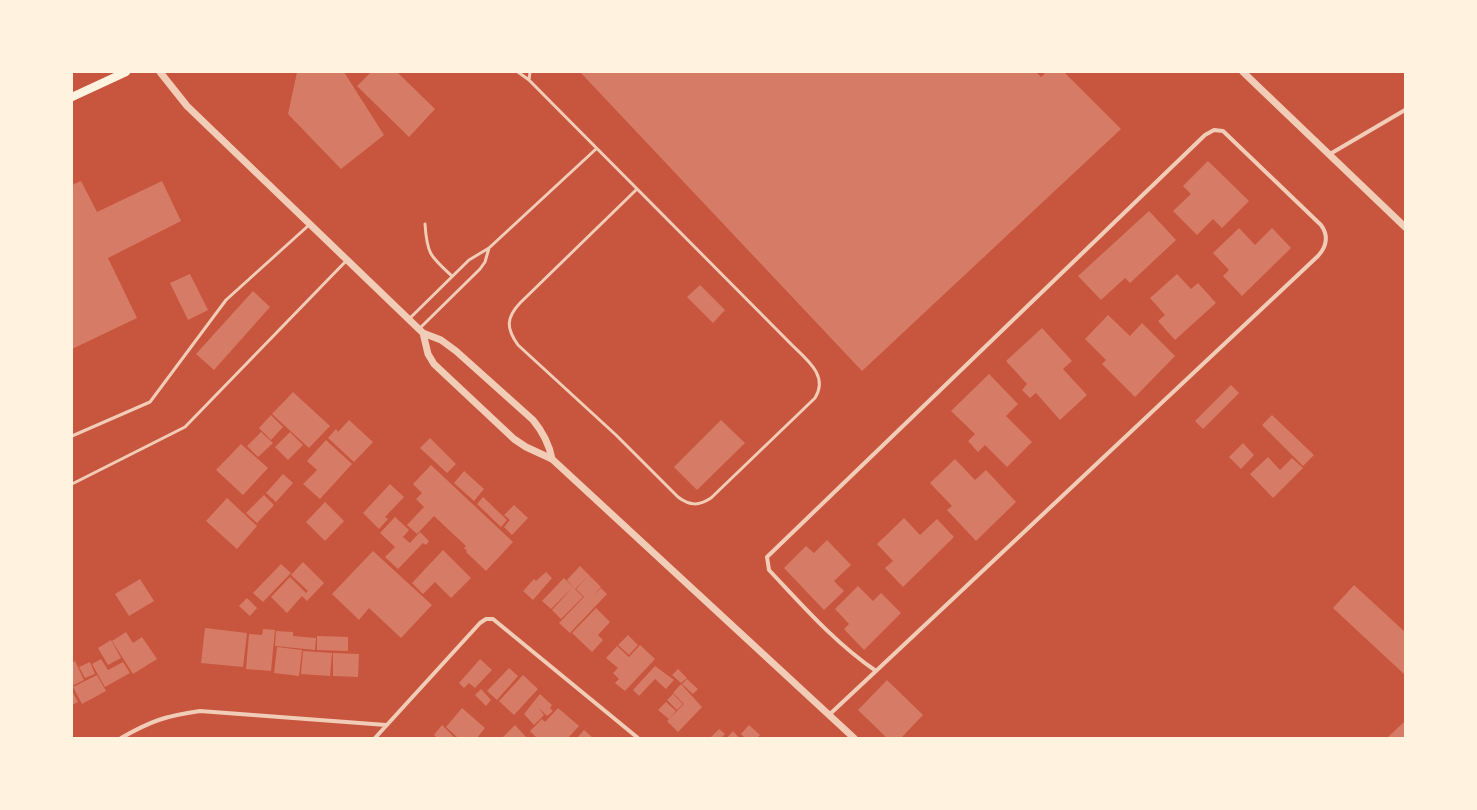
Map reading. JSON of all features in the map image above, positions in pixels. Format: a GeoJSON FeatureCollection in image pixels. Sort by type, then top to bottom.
{"type":"FeatureCollection","features":[{"type":"Feature","properties":{"kind":"main road"},"geometry":{"type":"LineString","coordinates":[[72,97],[126,72]]}},
{"type":"Feature","properties":{"kind":"street"},"geometry":{"type":"LineString","coordinates":[[160,72],[187,106],[348,259],[421,331],[441,340],[456,351],[533,420],[542,431],[549,444],[552,458]]}},
{"type":"Feature","properties":{"kind":"street"},"geometry":{"type":"LineString","coordinates":[[1244,72],[1405,227]]}},
{"type":"Feature","properties":{"kind":"street"},"geometry":{"type":"LineString","coordinates":[[1330,154],[1405,110]]}},
{"type":"Feature","properties":{"kind":"street"},"geometry":{"type":"LineString","coordinates":[[830,714],[876,671],[1324,250],[1326,236],[1321,225],[1223,131],[1214,130],[1205,135],[770,553],[767,559],[769,570],[832,636],[854,656],[876,671]]}},
{"type":"Feature","properties":{"kind":"street"},"geometry":{"type":"LineString","coordinates":[[421,331],[428,354],[442,372],[514,439],[526,447],[552,458],[830,714],[854,738]]}},
{"type":"Feature","properties":{"kind":"street"},"geometry":{"type":"LineString","coordinates":[[374,738],[486,618],[494,619],[638,738]]}},
{"type":"Feature","properties":{"kind":"street"},"geometry":{"type":"LineString","coordinates":[[121,738],[148,722],[172,715],[200,712],[386,725]]}},
{"type":"Feature","properties":{"kind":"lane"},"geometry":{"type":"LineString","coordinates":[[518,72],[529,80],[636,190],[788,341],[819,375],[819,391],[815,398],[711,498],[703,503],[694,504],[685,502],[576,397],[536,361],[511,335],[508,324],[512,312],[636,190]]}},
{"type":"Feature","properties":{"kind":"lane"},"geometry":{"type":"LineString","coordinates":[[529,80],[530,72]]}},
{"type":"Feature","properties":{"kind":"lane"},"geometry":{"type":"LineString","coordinates":[[409,319],[475,255],[489,248],[596,149]]}},
{"type":"Feature","properties":{"kind":"lane"},"geometry":{"type":"LineString","coordinates":[[72,436],[150,402],[226,300],[311,224]]}},
{"type":"Feature","properties":{"kind":"lane"},"geometry":{"type":"LineString","coordinates":[[425,224],[426,241],[430,254],[452,276]]}},
{"type":"Feature","properties":{"kind":"lane"},"geometry":{"type":"LineString","coordinates":[[421,331],[485,262],[489,248]]}},
{"type":"Feature","properties":{"kind":"lane"},"geometry":{"type":"LineString","coordinates":[[72,484],[185,427],[348,259]]}},
{"type":"Feature","properties":{"kind":"building"},"geometry":{"type":"Polygon","coordinates":[[[297,72],[344,72],[384,135],[341,169],[288,114],[297,72]]]}},
{"type":"Feature","properties":{"kind":"building"},"geometry":{"type":"Polygon","coordinates":[[[371,72],[397,72],[435,109],[409,137],[357,86],[371,72]]]}},
{"type":"Feature","properties":{"kind":"building"},"geometry":{"type":"Polygon","coordinates":[[[580,72],[1036,72],[1041,77],[1046,72],[1064,72],[1121,129],[862,371],[580,72]]]}},
{"type":"Feature","properties":{"kind":"building"},"geometry":{"type":"Polygon","coordinates":[[[1208,161],[1249,201],[1222,228],[1213,219],[1197,235],[1173,211],[1191,194],[1183,186],[1208,161]]]}},
{"type":"Feature","properties":{"kind":"building"},"geometry":{"type":"Polygon","coordinates":[[[81,181],[97,212],[162,181],[181,221],[108,258],[137,318],[72,349],[72,185],[81,181]]]}},
{"type":"Feature","properties":{"kind":"building"},"geometry":{"type":"Polygon","coordinates":[[[1149,211],[1176,240],[1130,283],[1125,278],[1101,300],[1078,276],[1149,211]]]}},
{"type":"Feature","properties":{"kind":"building"},"geometry":{"type":"Polygon","coordinates":[[[1239,228],[1255,245],[1272,228],[1291,248],[1242,296],[1223,276],[1229,270],[1213,253],[1239,228]]]}},
{"type":"Feature","properties":{"kind":"building"},"geometry":{"type":"Polygon","coordinates":[[[190,274],[208,310],[188,320],[170,283],[190,274]]]}},
{"type":"Feature","properties":{"kind":"building"},"geometry":{"type":"Polygon","coordinates":[[[1177,274],[1191,289],[1198,283],[1216,303],[1175,340],[1158,321],[1165,315],[1150,298],[1177,274]]]}},
{"type":"Feature","properties":{"kind":"building"},"geometry":{"type":"Polygon","coordinates":[[[700,285],[725,310],[713,323],[687,297],[700,285]]]}},
{"type":"Feature","properties":{"kind":"building"},"geometry":{"type":"Polygon","coordinates":[[[253,291],[270,307],[214,370],[196,354],[253,291]]]}},
{"type":"Feature","properties":{"kind":"building"},"geometry":{"type":"Polygon","coordinates":[[[1108,315],[1130,336],[1142,323],[1175,356],[1135,397],[1102,364],[1106,360],[1085,339],[1108,315]]]}},
{"type":"Feature","properties":{"kind":"building"},"geometry":{"type":"Polygon","coordinates":[[[1042,328],[1072,361],[1063,369],[1087,395],[1060,420],[1036,393],[1030,398],[1022,390],[1027,384],[1006,361],[1042,328]]]}},
{"type":"Feature","properties":{"kind":"building"},"geometry":{"type":"Polygon","coordinates":[[[989,374],[1018,404],[1006,416],[1032,442],[1007,467],[985,445],[978,452],[968,441],[975,434],[951,411],[989,374]]]}},
{"type":"Feature","properties":{"kind":"building"},"geometry":{"type":"Polygon","coordinates":[[[1231,385],[1239,393],[1203,429],[1195,421],[1231,385]]]}},
{"type":"Feature","properties":{"kind":"building"},"geometry":{"type":"Polygon","coordinates":[[[293,392],[330,426],[309,448],[272,414],[293,392]]]}},
{"type":"Feature","properties":{"kind":"building"},"geometry":{"type":"Polygon","coordinates":[[[271,415],[283,427],[271,440],[259,428],[271,415]]]}},
{"type":"Feature","properties":{"kind":"building"},"geometry":{"type":"Polygon","coordinates":[[[1272,415],[1314,455],[1303,466],[1262,425],[1272,415]]]}},
{"type":"Feature","properties":{"kind":"building"},"geometry":{"type":"Polygon","coordinates":[[[349,420],[373,442],[354,462],[328,438],[336,429],[338,432],[349,420]]]}},
{"type":"Feature","properties":{"kind":"building"},"geometry":{"type":"Polygon","coordinates":[[[721,420],[745,443],[697,490],[674,467],[721,420]]]}},
{"type":"Feature","properties":{"kind":"building"},"geometry":{"type":"Polygon","coordinates":[[[261,432],[273,443],[258,457],[247,446],[261,432]]]}},
{"type":"Feature","properties":{"kind":"building"},"geometry":{"type":"Polygon","coordinates":[[[290,432],[303,445],[288,460],[275,447],[290,432]]]}},
{"type":"Feature","properties":{"kind":"building"},"geometry":{"type":"Polygon","coordinates":[[[430,438],[456,464],[447,473],[420,448],[430,438]]]}},
{"type":"Feature","properties":{"kind":"building"},"geometry":{"type":"Polygon","coordinates":[[[326,440],[352,464],[320,499],[303,484],[317,470],[307,461],[326,440]]]}},
{"type":"Feature","properties":{"kind":"building"},"geometry":{"type":"Polygon","coordinates":[[[1243,443],[1254,455],[1241,469],[1229,457],[1243,443]]]}},
{"type":"Feature","properties":{"kind":"building"},"geometry":{"type":"Polygon","coordinates":[[[241,444],[268,468],[243,495],[216,470],[241,444]]]}},
{"type":"Feature","properties":{"kind":"building"},"geometry":{"type":"Polygon","coordinates":[[[1268,457],[1280,470],[1292,458],[1303,468],[1273,498],[1250,474],[1268,457]]]}},
{"type":"Feature","properties":{"kind":"building"},"geometry":{"type":"Polygon","coordinates":[[[955,459],[975,480],[986,470],[1016,502],[976,541],[947,510],[952,506],[930,483],[955,459]]]}},
{"type":"Feature","properties":{"kind":"building"},"geometry":{"type":"Polygon","coordinates":[[[431,465],[513,542],[486,571],[466,552],[467,551],[464,548],[466,546],[434,516],[417,534],[407,525],[424,507],[416,499],[422,493],[413,484],[431,465]]]}},
{"type":"Feature","properties":{"kind":"building"},"geometry":{"type":"Polygon","coordinates":[[[464,471],[484,489],[474,501],[454,483],[464,471]]]}},
{"type":"Feature","properties":{"kind":"building"},"geometry":{"type":"Polygon","coordinates":[[[283,474],[293,483],[276,502],[266,493],[283,474]]]}},
{"type":"Feature","properties":{"kind":"building"},"geometry":{"type":"Polygon","coordinates":[[[390,484],[404,497],[385,517],[388,519],[379,529],[363,513],[390,484]]]}},
{"type":"Feature","properties":{"kind":"building"},"geometry":{"type":"Polygon","coordinates":[[[264,495],[274,505],[257,523],[246,513],[264,495]]]}},
{"type":"Feature","properties":{"kind":"building"},"geometry":{"type":"Polygon","coordinates":[[[483,497],[507,520],[501,527],[477,504],[483,497]]]}},
{"type":"Feature","properties":{"kind":"building"},"geometry":{"type":"Polygon","coordinates":[[[227,498],[257,526],[237,549],[206,521],[227,498]]]}},
{"type":"Feature","properties":{"kind":"building"},"geometry":{"type":"Polygon","coordinates":[[[325,502],[344,521],[325,541],[306,522],[325,502]]]}},
{"type":"Feature","properties":{"kind":"building"},"geometry":{"type":"Polygon","coordinates":[[[514,505],[528,518],[512,535],[504,527],[510,520],[504,515],[514,505]]]}},
{"type":"Feature","properties":{"kind":"building"},"geometry":{"type":"Polygon","coordinates":[[[395,517],[409,530],[403,537],[410,543],[420,532],[429,541],[426,545],[423,543],[398,569],[385,557],[395,547],[380,533],[395,517]]]}},
{"type":"Feature","properties":{"kind":"building"},"geometry":{"type":"Polygon","coordinates":[[[904,518],[920,535],[937,519],[954,537],[903,587],[885,568],[893,561],[877,544],[904,518]]]}},
{"type":"Feature","properties":{"kind":"building"},"geometry":{"type":"Polygon","coordinates":[[[827,540],[851,565],[834,581],[844,591],[824,610],[784,568],[806,546],[814,553],[827,540]]]}},
{"type":"Feature","properties":{"kind":"building"},"geometry":{"type":"Polygon","coordinates":[[[443,550],[471,578],[451,598],[435,582],[423,594],[412,583],[443,550]]]}},
{"type":"Feature","properties":{"kind":"building"},"geometry":{"type":"Polygon","coordinates":[[[373,551],[432,605],[401,638],[369,608],[359,620],[332,594],[373,551]]]}},
{"type":"Feature","properties":{"kind":"building"},"geometry":{"type":"Polygon","coordinates":[[[303,562],[324,583],[307,601],[302,596],[287,613],[271,597],[290,577],[306,593],[308,591],[291,575],[303,562]]]}},
{"type":"Feature","properties":{"kind":"building"},"geometry":{"type":"Polygon","coordinates":[[[281,564],[291,573],[263,602],[253,593],[281,564]]]}},
{"type":"Feature","properties":{"kind":"building"},"geometry":{"type":"Polygon","coordinates":[[[580,566],[589,575],[575,589],[567,580],[580,566]]]}},
{"type":"Feature","properties":{"kind":"building"},"geometry":{"type":"Polygon","coordinates":[[[546,572],[552,578],[533,600],[523,591],[534,579],[536,581],[546,572]]]}},
{"type":"Feature","properties":{"kind":"building"},"geometry":{"type":"Polygon","coordinates":[[[589,575],[601,587],[593,596],[601,588],[607,594],[570,633],[559,623],[584,597],[576,589],[589,575]]]}},
{"type":"Feature","properties":{"kind":"building"},"geometry":{"type":"Polygon","coordinates":[[[564,578],[573,587],[551,609],[542,601],[564,578]]]}},
{"type":"Feature","properties":{"kind":"building"},"geometry":{"type":"Polygon","coordinates":[[[140,579],[154,601],[129,616],[115,594],[140,579]]]}},
{"type":"Feature","properties":{"kind":"building"},"geometry":{"type":"Polygon","coordinates":[[[1354,585],[1405,632],[1405,675],[1333,608],[1354,585]]]}},
{"type":"Feature","properties":{"kind":"building"},"geometry":{"type":"Polygon","coordinates":[[[858,586],[873,601],[881,593],[901,613],[864,650],[844,629],[849,624],[835,609],[858,586]]]}},
{"type":"Feature","properties":{"kind":"building"},"geometry":{"type":"Polygon","coordinates":[[[573,587],[583,597],[561,619],[552,610],[573,587]]]}},
{"type":"Feature","properties":{"kind":"building"},"geometry":{"type":"Polygon","coordinates":[[[247,598],[257,608],[250,616],[239,606],[247,598]]]}},
{"type":"Feature","properties":{"kind":"building"},"geometry":{"type":"Polygon","coordinates":[[[596,608],[610,622],[598,635],[603,640],[592,652],[572,633],[596,608]]]}},
{"type":"Feature","properties":{"kind":"building"},"geometry":{"type":"Polygon","coordinates":[[[205,628],[247,633],[243,667],[201,663],[205,628]]]}},
{"type":"Feature","properties":{"kind":"building"},"geometry":{"type":"Polygon","coordinates":[[[263,629],[275,630],[271,671],[246,669],[249,634],[262,635],[263,629]]]}},
{"type":"Feature","properties":{"kind":"building"},"geometry":{"type":"Polygon","coordinates":[[[276,631],[293,632],[293,636],[316,638],[315,650],[275,646],[276,631]]]}},
{"type":"Feature","properties":{"kind":"building"},"geometry":{"type":"Polygon","coordinates":[[[126,632],[133,643],[142,637],[157,659],[133,674],[112,641],[126,632]]]}},
{"type":"Feature","properties":{"kind":"building"},"geometry":{"type":"Polygon","coordinates":[[[628,635],[638,645],[629,655],[618,645],[628,635]]]}},
{"type":"Feature","properties":{"kind":"building"},"geometry":{"type":"Polygon","coordinates":[[[317,636],[348,637],[348,651],[317,650],[317,636]]]}},
{"type":"Feature","properties":{"kind":"building"},"geometry":{"type":"Polygon","coordinates":[[[111,640],[121,658],[108,665],[98,648],[111,640]]]}},
{"type":"Feature","properties":{"kind":"building"},"geometry":{"type":"Polygon","coordinates":[[[640,645],[655,659],[625,691],[615,683],[619,679],[613,673],[618,668],[606,658],[617,646],[629,657],[640,645]]]}},
{"type":"Feature","properties":{"kind":"building"},"geometry":{"type":"Polygon","coordinates":[[[277,647],[302,650],[299,676],[274,673],[277,647]]]}},
{"type":"Feature","properties":{"kind":"building"},"geometry":{"type":"Polygon","coordinates":[[[303,651],[332,653],[330,676],[301,674],[303,651]]]}},
{"type":"Feature","properties":{"kind":"building"},"geometry":{"type":"Polygon","coordinates":[[[333,653],[359,654],[358,677],[333,676],[333,653]]]}},
{"type":"Feature","properties":{"kind":"building"},"geometry":{"type":"Polygon","coordinates":[[[101,659],[108,670],[123,662],[130,673],[105,687],[92,664],[101,659]]]}},
{"type":"Feature","properties":{"kind":"building"},"geometry":{"type":"Polygon","coordinates":[[[480,659],[492,670],[475,688],[469,683],[464,688],[459,683],[480,659]]]}},
{"type":"Feature","properties":{"kind":"building"},"geometry":{"type":"Polygon","coordinates":[[[75,661],[84,680],[72,686],[72,663],[75,661]]]}},
{"type":"Feature","properties":{"kind":"building"},"geometry":{"type":"Polygon","coordinates":[[[90,662],[95,674],[85,678],[79,667],[90,662]]]}},
{"type":"Feature","properties":{"kind":"building"},"geometry":{"type":"Polygon","coordinates":[[[655,666],[674,680],[666,689],[655,679],[639,696],[633,690],[655,666]]]}},
{"type":"Feature","properties":{"kind":"building"},"geometry":{"type":"Polygon","coordinates":[[[509,668],[518,676],[497,700],[487,691],[509,668]]]}},
{"type":"Feature","properties":{"kind":"building"},"geometry":{"type":"Polygon","coordinates":[[[678,669],[687,678],[681,683],[672,675],[678,669]]]}},
{"type":"Feature","properties":{"kind":"building"},"geometry":{"type":"Polygon","coordinates":[[[97,675],[106,691],[82,704],[73,687],[97,675]]]}},
{"type":"Feature","properties":{"kind":"building"},"geometry":{"type":"Polygon","coordinates":[[[523,675],[538,689],[514,715],[499,701],[523,675]]]}},
{"type":"Feature","properties":{"kind":"building"},"geometry":{"type":"Polygon","coordinates":[[[687,679],[698,689],[693,694],[682,684],[687,679]]]}},
{"type":"Feature","properties":{"kind":"building"},"geometry":{"type":"Polygon","coordinates":[[[887,680],[923,715],[901,738],[887,738],[858,710],[887,680]]]}},
{"type":"Feature","properties":{"kind":"building"},"geometry":{"type":"Polygon","coordinates":[[[681,684],[702,707],[678,732],[667,721],[684,704],[673,693],[681,684]]]}},
{"type":"Feature","properties":{"kind":"building"},"geometry":{"type":"Polygon","coordinates":[[[481,689],[491,700],[486,706],[475,695],[481,689]]]}},
{"type":"Feature","properties":{"kind":"building"},"geometry":{"type":"Polygon","coordinates":[[[72,691],[78,702],[72,705],[72,691]]]}},
{"type":"Feature","properties":{"kind":"building"},"geometry":{"type":"Polygon","coordinates":[[[540,694],[552,705],[550,708],[553,711],[547,716],[538,707],[544,715],[534,725],[524,714],[540,694]]]}},
{"type":"Feature","properties":{"kind":"building"},"geometry":{"type":"Polygon","coordinates":[[[673,694],[683,704],[677,710],[667,700],[673,694]]]}},
{"type":"Feature","properties":{"kind":"building"},"geometry":{"type":"Polygon","coordinates":[[[666,702],[676,711],[669,719],[658,710],[666,702]]]}},
{"type":"Feature","properties":{"kind":"building"},"geometry":{"type":"Polygon","coordinates":[[[462,708],[485,728],[477,738],[458,738],[446,727],[462,708]]]}},
{"type":"Feature","properties":{"kind":"building"},"geometry":{"type":"Polygon","coordinates":[[[558,708],[579,726],[568,738],[537,738],[530,731],[542,719],[545,722],[558,708]]]}},
{"type":"Feature","properties":{"kind":"building"},"geometry":{"type":"Polygon","coordinates":[[[1405,721],[1405,738],[1387,738],[1405,721]]]}},
{"type":"Feature","properties":{"kind":"building"},"geometry":{"type":"Polygon","coordinates":[[[442,725],[455,738],[437,738],[434,735],[442,725]]]}},
{"type":"Feature","properties":{"kind":"building"},"geometry":{"type":"Polygon","coordinates":[[[515,725],[527,738],[502,738],[515,725]]]}},
{"type":"Feature","properties":{"kind":"building"},"geometry":{"type":"Polygon","coordinates":[[[749,725],[760,735],[757,738],[745,738],[741,734],[749,725]]]}},
{"type":"Feature","properties":{"kind":"building"},"geometry":{"type":"Polygon","coordinates":[[[719,729],[725,734],[721,738],[710,738],[719,729]]]}},
{"type":"Feature","properties":{"kind":"building"},"geometry":{"type":"Polygon","coordinates":[[[584,730],[593,738],[577,738],[584,730]]]}},
{"type":"Feature","properties":{"kind":"building"},"geometry":{"type":"Polygon","coordinates":[[[733,731],[739,738],[727,738],[733,731]]]}}]}
